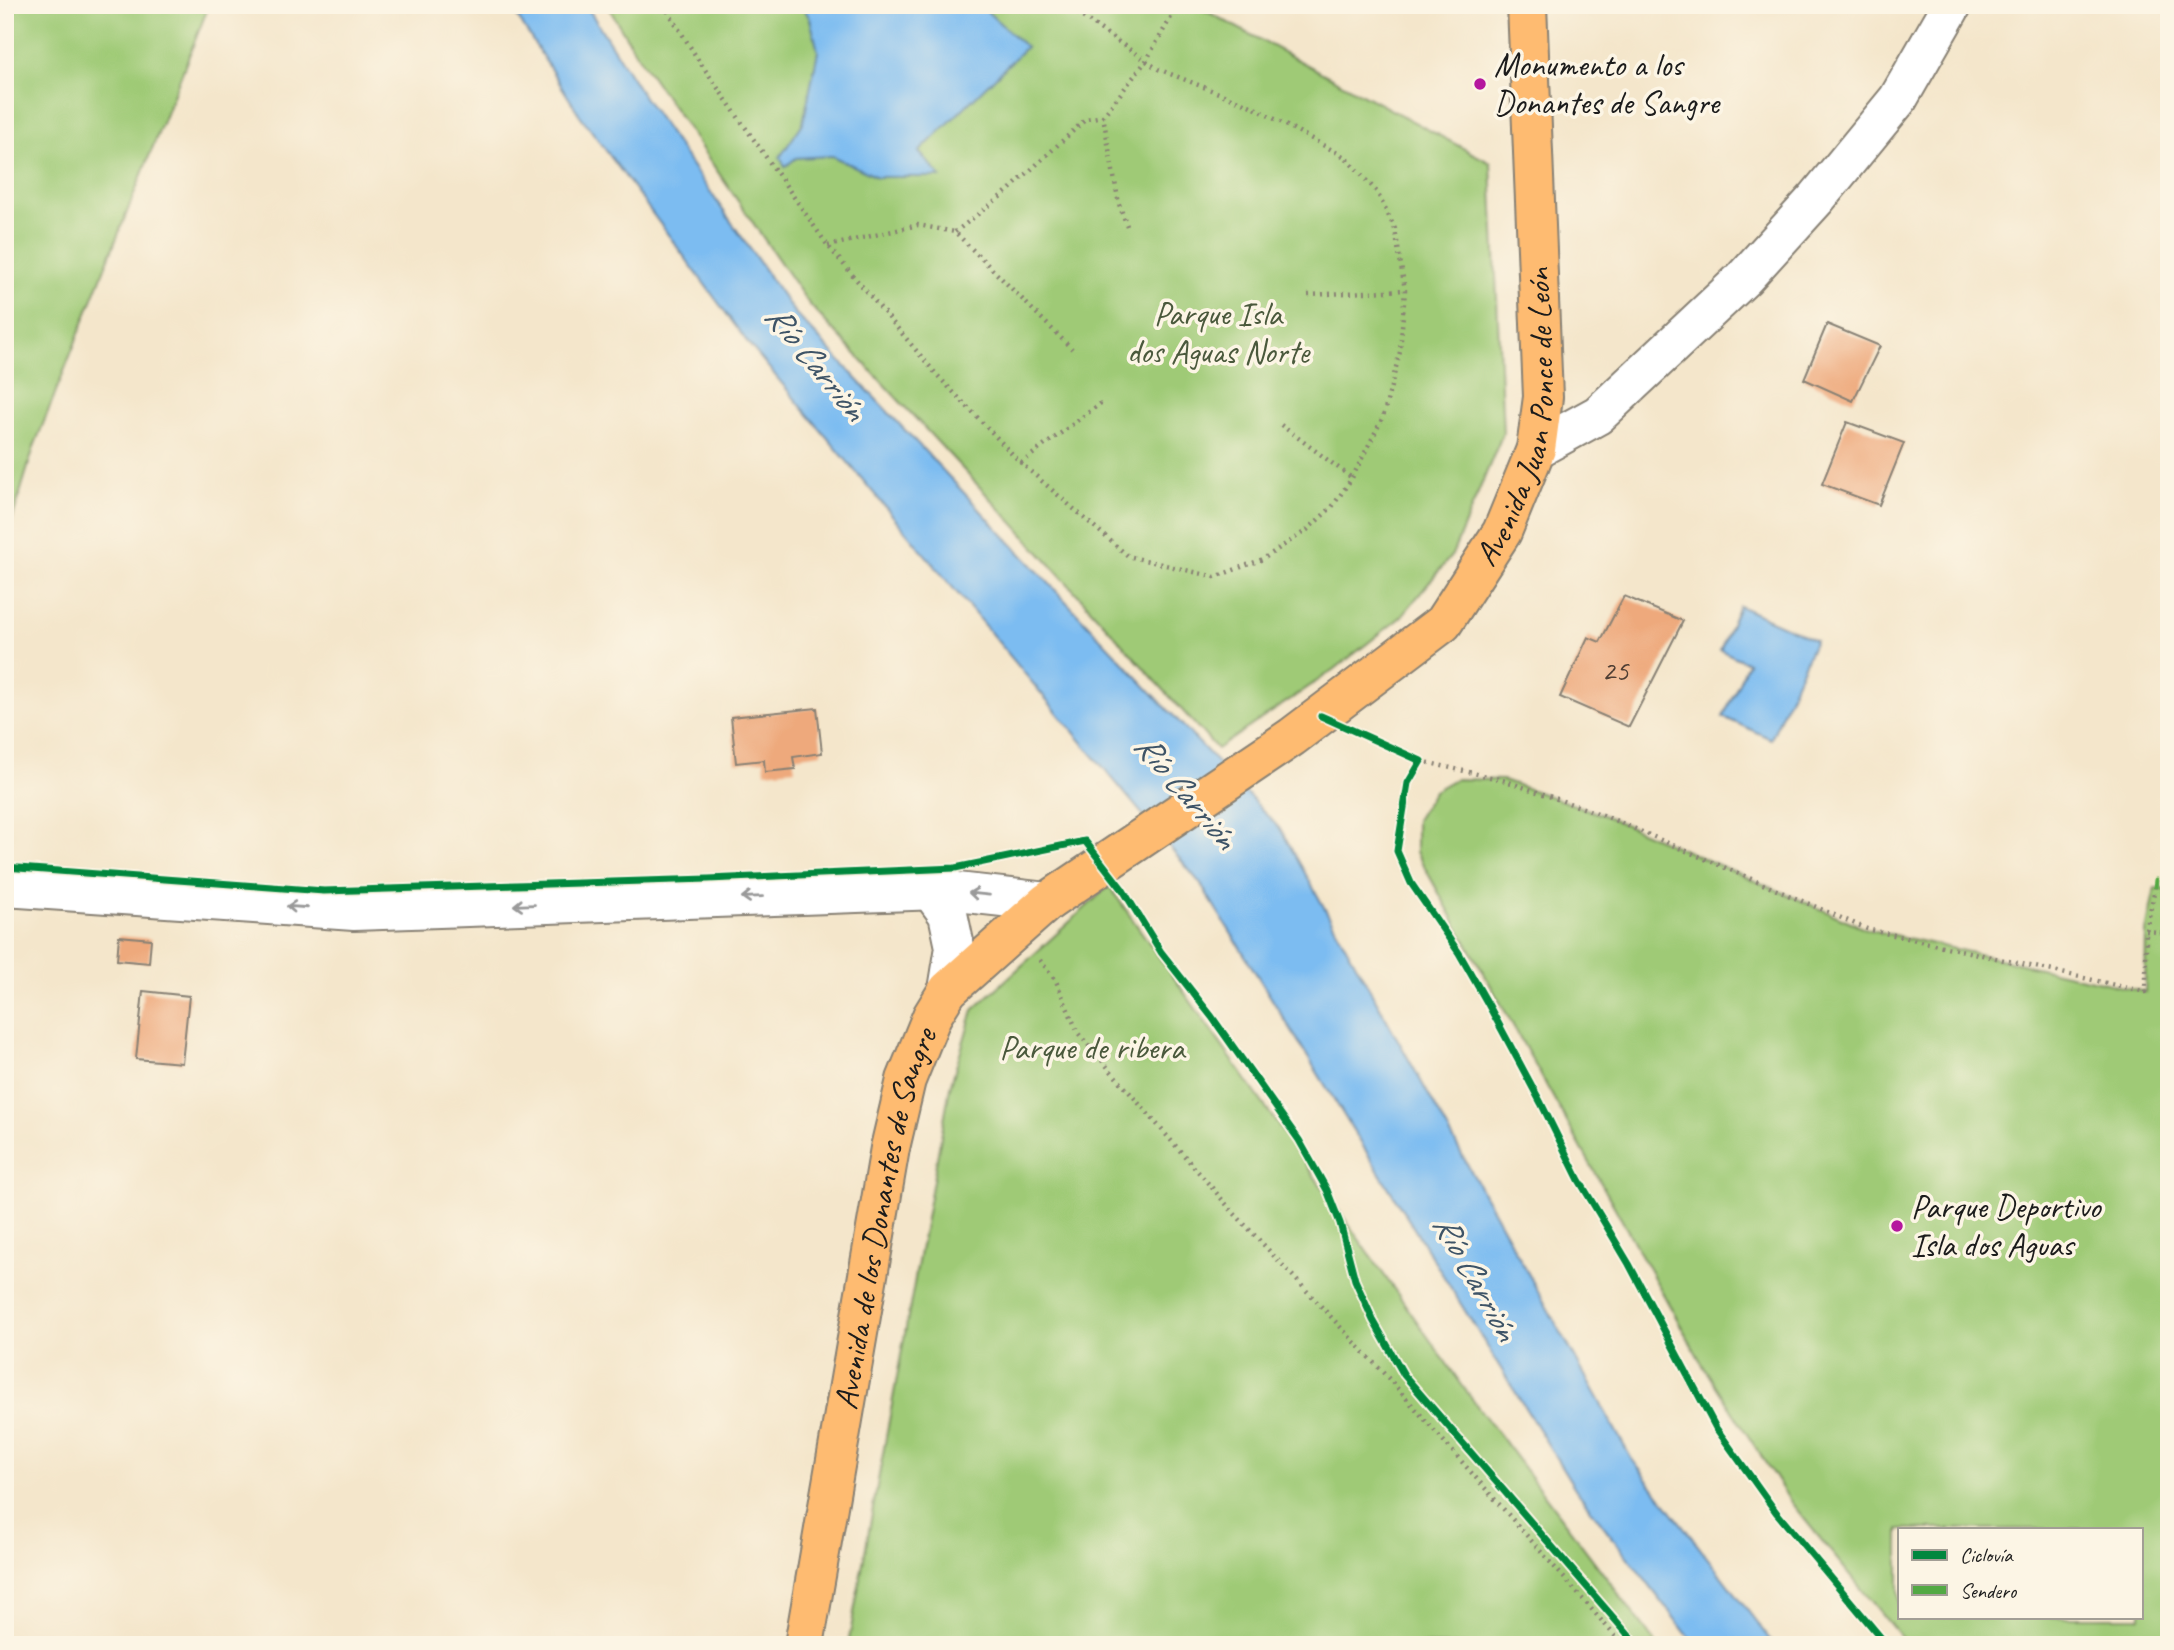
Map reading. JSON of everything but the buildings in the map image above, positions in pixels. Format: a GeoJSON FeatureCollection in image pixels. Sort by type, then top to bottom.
{"type":"FeatureCollection","features":[{"type":"Feature","properties":{"kind":"main road","name":"Avenida Juan Ponce de León"},"geometry":{"type":"LineString","coordinates":[[1097,870],[1292,737],[1443,623],[1502,532],[1536,449],[1543,397],[1527,5]]}},
{"type":"Feature","properties":{"kind":"main road","name":"Avenida de los Donantes de Sangre"},"geometry":{"type":"LineString","coordinates":[[804,1645],[890,1148],[906,1080],[932,1016],[948,990],[1047,901],[1097,870]]}},
{"type":"Feature","properties":{"kind":"street"},"geometry":{"type":"LineString","coordinates":[[1536,449],[1598,415],[1744,278],[1816,199],[1898,99],[1952,5]]}},
{"type":"Feature","properties":{"kind":"street"},"geometry":{"type":"LineString","coordinates":[[5,887],[354,911],[930,891],[1047,901]]}},
{"type":"Feature","properties":{"kind":"street"},"geometry":{"type":"LineString","coordinates":[[930,891],[948,914],[955,947],[948,990]]}},
{"type":"Feature","properties":{"kind":"path"},"geometry":{"type":"LineString","coordinates":[[664,5],[699,61],[828,246],[937,375],[1021,463],[1128,556],[1215,577],[1263,559],[1307,530],[1332,507],[1352,478],[1383,417],[1401,352],[1405,290],[1395,229],[1377,192],[1345,157],[1249,105],[1158,69],[1065,5]]}},
{"type":"Feature","properties":{"kind":"path"},"geometry":{"type":"LineString","coordinates":[[955,232],[1009,190],[1086,119],[1103,116],[1146,61],[1178,5]]}},
{"type":"Feature","properties":{"kind":"path"},"geometry":{"type":"LineString","coordinates":[[1103,116],[1119,204],[1127,226]]}},
{"type":"Feature","properties":{"kind":"path"},"geometry":{"type":"LineString","coordinates":[[828,246],[918,225],[955,232],[1072,349]]}},
{"type":"Feature","properties":{"kind":"path"},"geometry":{"type":"LineString","coordinates":[[1308,295],[1405,290]]}},
{"type":"Feature","properties":{"kind":"path"},"geometry":{"type":"LineString","coordinates":[[1021,463],[1105,400]]}},
{"type":"Feature","properties":{"kind":"path"},"geometry":{"type":"LineString","coordinates":[[1281,425],[1352,478]]}},
{"type":"Feature","properties":{"kind":"path"},"geometry":{"type":"LineString","coordinates":[[1408,755],[1421,761],[1503,780],[1603,815],[1867,929],[2146,992],[2146,931],[2155,888]]}},
{"type":"Feature","properties":{"kind":"path"},"geometry":{"type":"LineString","coordinates":[[1415,772],[1421,761]]}},
{"type":"Feature","properties":{"kind":"path"},"geometry":{"type":"LineString","coordinates":[[1014,929],[1056,981],[1078,1033],[1233,1212],[1390,1380],[1623,1645]]}},
{"type":"Feature","properties":{"kind":"path"},"geometry":{"type":"LineString","coordinates":[[2146,931],[2169,933]]}},
{"type":"Feature","properties":{"kind":"green space"},"geometry":{"type":"Polygon","coordinates":[[[5,5],[209,5],[34,447],[5,543],[5,5]]]}},
{"type":"Feature","properties":{"kind":"green space","name":"Parque Isla dos Aguas Norte"},"geometry":{"type":"Polygon","coordinates":[[[607,5],[1195,5],[1491,163],[1503,433],[1452,555],[1401,617],[1335,669],[1217,749],[1014,524],[809,304],[637,55],[607,5]]]}},
{"type":"Feature","properties":{"kind":"green space","name":"Parque Deportivo Isla dos Aguas"},"geometry":{"type":"Polygon","coordinates":[[[1455,779],[1503,780],[1603,815],[1867,929],[2145,992],[2146,931],[2155,888],[2169,890],[2169,1645],[1907,1645],[1792,1504],[1705,1369],[1416,852],[1416,820],[1434,791],[1455,779]]]}},
{"type":"Feature","properties":{"kind":"green space","name":"Parque de ribera"},"geometry":{"type":"Polygon","coordinates":[[[1109,886],[1469,1395],[1657,1645],[848,1645],[950,1087],[973,1010],[1109,886]]]}},
{"type":"Feature","properties":{"kind":"water","name":"Río Carrión"},"geometry":{"type":"Polygon","coordinates":[[[510,5],[586,5],[642,94],[794,312],[1281,830],[1631,1458],[1774,1645],[1695,1645],[1576,1490],[1200,883],[748,343],[579,114],[510,5]]]}},
{"type":"Feature","properties":{"kind":"water"},"geometry":{"type":"Polygon","coordinates":[[[802,5],[980,5],[1026,47],[919,152],[941,177],[877,177],[832,156],[796,158],[785,167],[780,157],[803,123],[818,51],[810,19],[802,5]]]}},
{"type":"Feature","properties":{"kind":"water"},"geometry":{"type":"Polygon","coordinates":[[[1739,606],[1815,640],[1771,739],[1723,717],[1748,663],[1720,650],[1739,606]]]}},
{"type":"Feature","properties":{"kind":"marked path"},"geometry":{"type":"LineString","coordinates":[[2155,888],[2156,880],[2169,882]]}},
{"type":"Feature","properties":{"kind":"cycle path"},"geometry":{"type":"LineString","coordinates":[[1321,716],[1421,761],[1408,783],[1397,851],[1411,883],[1459,953],[1488,1004],[1579,1180],[1629,1264],[1716,1428],[1776,1512],[1887,1645]]}},
{"type":"Feature","properties":{"kind":"cycle path"},"geometry":{"type":"LineString","coordinates":[[5,867],[324,891],[955,868],[1085,841],[1123,890],[1161,952],[1212,1017],[1299,1140],[1327,1190],[1340,1223],[1355,1280],[1373,1320],[1404,1375],[1637,1645]]}},
{"type":"Feature","properties":{"kind":"place","name":"Monumento a los Donantes de Sangre"},"geometry":{"type":"Point","coordinates":[1480,84]}},
{"type":"Feature","properties":{"kind":"place","name":"Parque Deportivo Isla dos Aguas"},"geometry":{"type":"Point","coordinates":[1897,1226]}}]}
